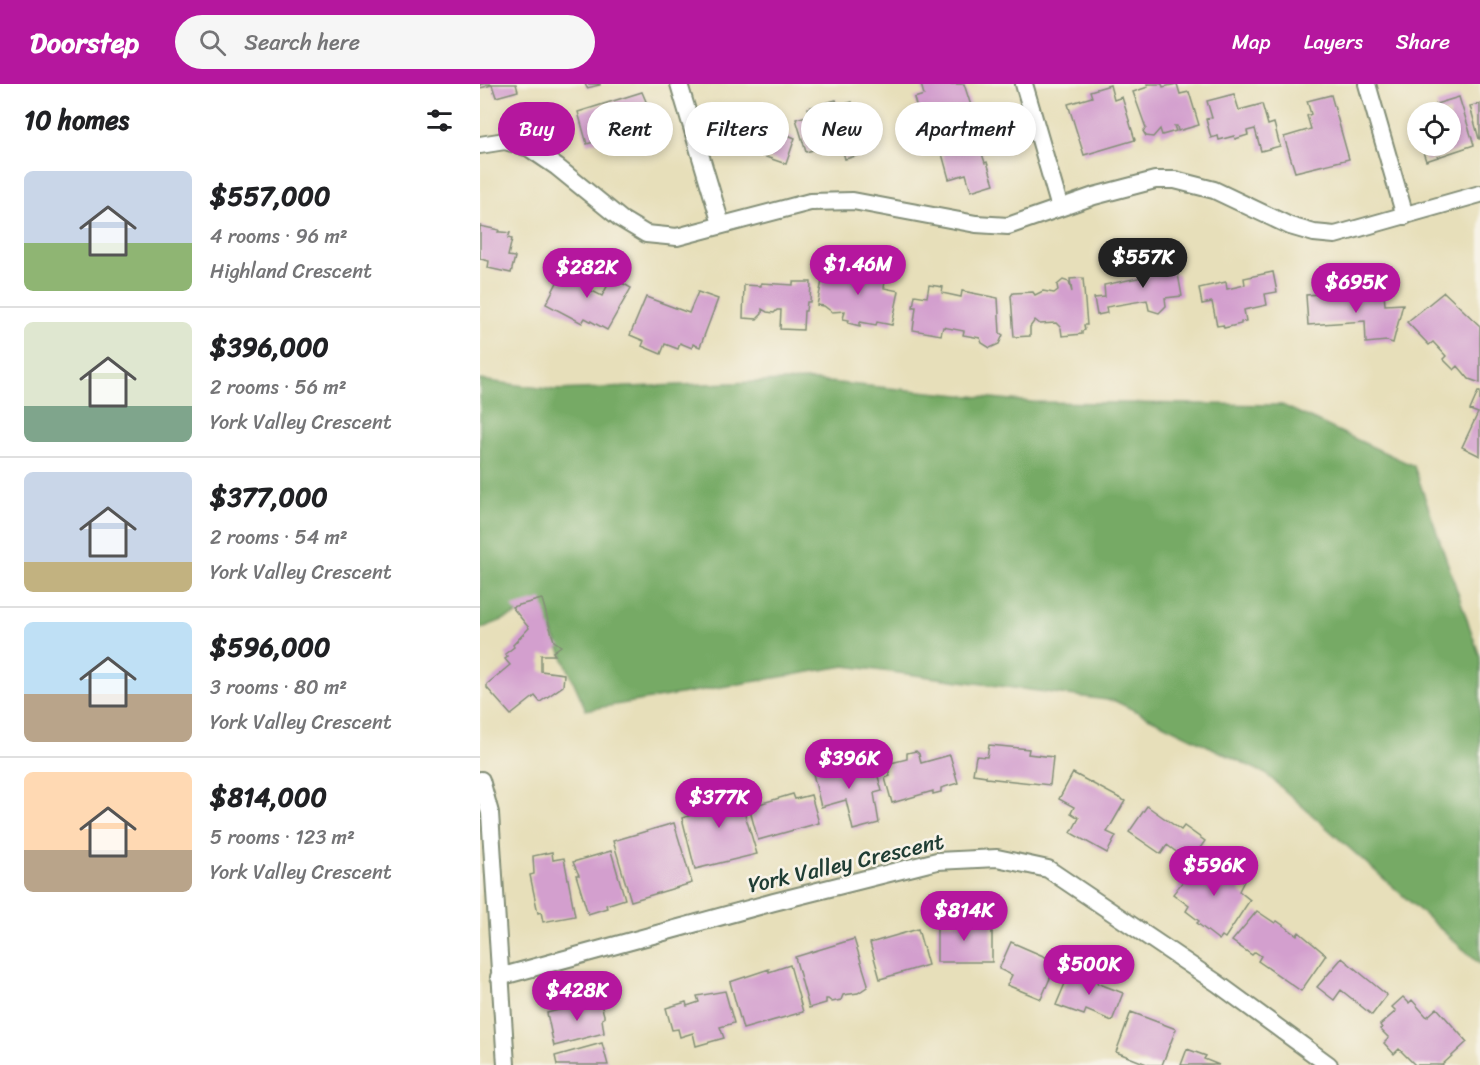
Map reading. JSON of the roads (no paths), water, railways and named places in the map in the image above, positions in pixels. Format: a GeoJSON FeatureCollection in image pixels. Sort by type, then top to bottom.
{"type":"FeatureCollection","features":[{"type":"Feature","properties":{"kind":"street"},"geometry":{"type":"LineString","coordinates":[[679,84],[721,224]]}},
{"type":"Feature","properties":{"kind":"street"},"geometry":{"type":"LineString","coordinates":[[1023,84],[1060,208]]}},
{"type":"Feature","properties":{"kind":"street"},"geometry":{"type":"LineString","coordinates":[[1366,84],[1405,216]]}},
{"type":"Feature","properties":{"kind":"street"},"geometry":{"type":"LineString","coordinates":[[480,145],[505,141],[529,148],[557,167],[621,219],[646,234],[676,237],[810,202],[853,201],[976,224],[1008,226],[1132,184],[1155,180],[1175,180],[1214,190],[1290,226],[1314,233],[1335,235],[1478,198]]}},
{"type":"Feature","properties":{"kind":"street"},"geometry":{"type":"LineString","coordinates":[[481,780],[489,813],[506,1065]]}},
{"type":"Feature","properties":{"kind":"street","name":"York Valley Crescent"},"geometry":{"type":"LineString","coordinates":[[499,977],[774,902],[937,861],[997,858],[1048,869],[1217,982],[1329,1065]]}}]}
